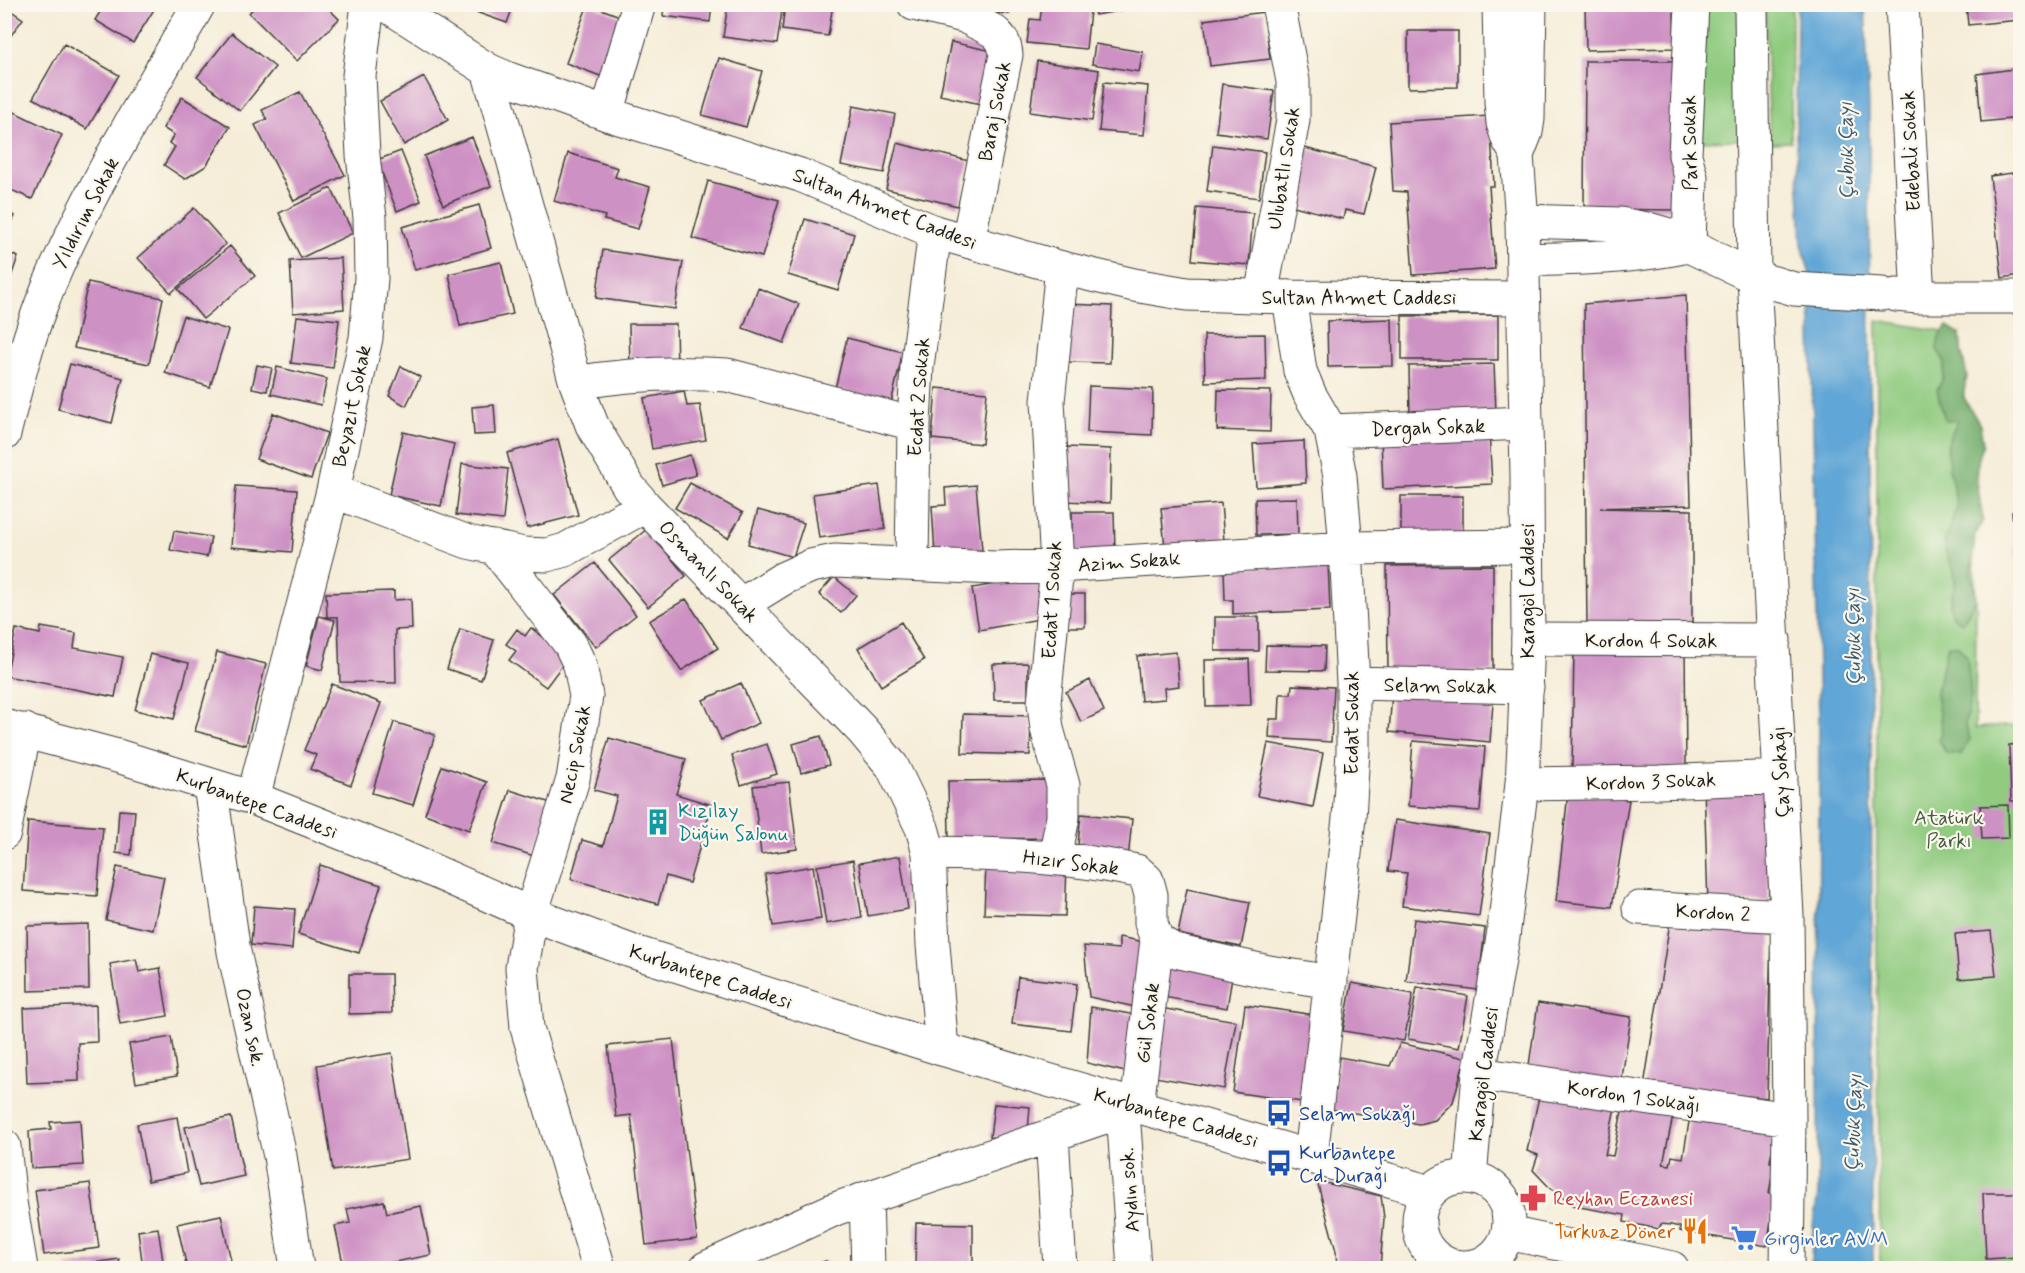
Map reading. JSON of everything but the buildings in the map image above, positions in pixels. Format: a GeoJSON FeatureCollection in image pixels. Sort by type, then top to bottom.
{"type":"FeatureCollection","features":[{"type":"Feature","properties":{"kind":"street","name":"Yıldırım Sokak"},"geometry":{"type":"LineString","coordinates":[[4,434],[18,378],[46,291],[88,201],[199,4]]}},
{"type":"Feature","properties":{"kind":"street","name":"Beyazıt Sokak"},"geometry":{"type":"LineString","coordinates":[[253,798],[333,491],[366,338],[371,278],[370,218],[363,155],[359,76],[368,4]]}},
{"type":"Feature","properties":{"kind":"street","name":"Sultan Ahmet Caddesi"},"geometry":{"type":"LineString","coordinates":[[385,4],[488,70],[607,114],[800,175],[935,231],[1062,268],[1134,285],[1187,294],[1275,297],[1523,298]]}},
{"type":"Feature","properties":{"kind":"street"},"geometry":{"type":"LineString","coordinates":[[607,114],[639,4]]}},
{"type":"Feature","properties":{"kind":"street","name":"Baraj Sokak"},"geometry":{"type":"LineString","coordinates":[[914,4],[962,11],[998,34],[1005,44],[1006,55],[968,241]]}},
{"type":"Feature","properties":{"kind":"street","name":"Ulubatlı Sokak"},"geometry":{"type":"LineString","coordinates":[[1275,297],[1294,111],[1293,81],[1278,4]]}},
{"type":"Feature","properties":{"kind":"street"},"geometry":{"type":"LineString","coordinates":[[1499,4],[1501,102],[1508,139],[1517,155]]}},
{"type":"Feature","properties":{"kind":"street","name":"Karagöl Caddesi"},"geometry":{"type":"LineString","coordinates":[[1470,1177],[1479,1074],[1503,937],[1522,784],[1527,687],[1523,260],[1517,155],[1526,132],[1528,118],[1530,4]]}},
{"type":"Feature","properties":{"kind":"street","name":"Park Sokak"},"geometry":{"type":"LineString","coordinates":[[1689,246],[1690,177],[1685,155],[1692,4]]}},
{"type":"Feature","properties":{"kind":"street","name":"Çay Sokağı"},"geometry":{"type":"LineString","coordinates":[[1751,4],[1754,277],[1774,640],[1786,916],[1789,1119],[1787,1269]]}},
{"type":"Feature","properties":{"kind":"street","name":"Edebali Sokak"},"geometry":{"type":"LineString","coordinates":[[1902,4],[1918,297]]}},
{"type":"Feature","properties":{"kind":"street","name":"Osmanlı Sokak"},"geometry":{"type":"LineString","coordinates":[[488,70],[576,383],[592,425],[629,487],[645,506],[862,730],[892,766],[922,828],[929,853],[933,945],[942,1049]]}},
{"type":"Feature","properties":{"kind":"street"},"geometry":{"type":"LineString","coordinates":[[1522,221],[1620,224],[1673,236],[1754,277],[1794,289],[1918,297],[2020,297]]}},
{"type":"Feature","properties":{"kind":"street","name":"Ecdat 2 Sokak"},"geometry":{"type":"LineString","coordinates":[[912,563],[917,366],[935,231]]}},
{"type":"Feature","properties":{"kind":"street"},"geometry":{"type":"LineString","coordinates":[[1523,260],[1617,257],[1689,246]]}},
{"type":"Feature","properties":{"kind":"street","name":"Ecdat 1 Sokak"},"geometry":{"type":"LineString","coordinates":[[1055,857],[1063,817],[1063,785],[1047,729],[1044,703],[1057,566],[1048,401],[1062,268]]}},
{"type":"Feature","properties":{"kind":"street","name":"Ecdat Sokak"},"geometry":{"type":"LineString","coordinates":[[1275,297],[1310,395],[1331,431],[1340,476],[1353,683],[1353,751],[1349,818],[1311,1156]]}},
{"type":"Feature","properties":{"kind":"street"},"geometry":{"type":"LineString","coordinates":[[576,383],[616,376],[727,375],[914,424]]}},
{"type":"Feature","properties":{"kind":"street","name":"Dergah Sokak"},"geometry":{"type":"LineString","coordinates":[[1331,431],[1526,423]]}},
{"type":"Feature","properties":{"kind":"street"},"geometry":{"type":"LineString","coordinates":[[333,491],[440,533],[468,542],[524,554],[547,555],[566,550],[645,506]]}},
{"type":"Feature","properties":{"kind":"street","name":"Azim Sokak"},"geometry":{"type":"LineString","coordinates":[[742,604],[784,578],[811,566],[835,561],[996,568],[1346,548],[1527,546]]}},
{"type":"Feature","properties":{"kind":"street","name":"Necip Sokak"},"geometry":{"type":"LineString","coordinates":[[495,547],[570,644],[580,665],[586,696],[573,779],[531,914],[522,968],[527,1028],[599,1269]]}},
{"type":"Feature","properties":{"kind":"street","name":"Kordon 4 Sokak"},"geometry":{"type":"LineString","coordinates":[[1528,639],[1774,640]]}},
{"type":"Feature","properties":{"kind":"street","name":"Selam Sokak"},"geometry":{"type":"LineString","coordinates":[[1353,683],[1527,687]]}},
{"type":"Feature","properties":{"kind":"street"},"geometry":{"type":"LineString","coordinates":[[4,833],[15,728]]}},
{"type":"Feature","properties":{"kind":"street","name":"Kurbantepe Caddesi"},"geometry":{"type":"LineString","coordinates":[[15,728],[121,757],[253,798],[402,857],[531,914],[631,951],[1130,1108],[1311,1156],[1430,1192]]}},
{"type":"Feature","properties":{"kind":"street","name":"Kordon 3 Sokak"},"geometry":{"type":"LineString","coordinates":[[1522,784],[1780,777]]}},
{"type":"Feature","properties":{"kind":"street","name":"Ozan sok."},"geometry":{"type":"LineString","coordinates":[[210,784],[234,952],[280,1156],[297,1269]]}},
{"type":"Feature","properties":{"kind":"street","name":"Hızır Sokak"},"geometry":{"type":"LineString","coordinates":[[929,853],[1055,857],[1137,871],[1147,880],[1151,895],[1150,923],[1156,940]]}},
{"type":"Feature","properties":{"kind":"street","name":"Kordon 2"},"geometry":{"type":"LineString","coordinates":[[1639,908],[1786,916]]}},
{"type":"Feature","properties":{"kind":"street"},"geometry":{"type":"LineString","coordinates":[[1156,940],[1175,951],[1269,972],[1331,982]]}},
{"type":"Feature","properties":{"kind":"street","name":"Gül Sokak"},"geometry":{"type":"LineString","coordinates":[[1130,1108],[1156,940]]}},
{"type":"Feature","properties":{"kind":"street","name":"Kordon 1 Sokağı"},"geometry":{"type":"LineString","coordinates":[[1479,1074],[1789,1119]]}},
{"type":"Feature","properties":{"kind":"street"},"geometry":{"type":"LineString","coordinates":[[706,1269],[835,1209],[1130,1108]]}},
{"type":"Feature","properties":{"kind":"street","name":"Aydın sok."},"geometry":{"type":"LineString","coordinates":[[1130,1108],[1134,1269]]}},
{"type":"Feature","properties":{"kind":"street"},"geometry":{"type":"LineString","coordinates":[[1052,1135],[1060,1269]]}},
{"type":"Feature","properties":{"kind":"street"},"geometry":{"type":"LineString","coordinates":[[4,1146],[21,1269]]}},
{"type":"Feature","properties":{"kind":"street"},"geometry":{"type":"LineString","coordinates":[[1456,1177],[1470,1177],[1485,1182],[1497,1191],[1506,1203],[1509,1217],[1508,1233],[1497,1252],[1479,1264],[1464,1267],[1449,1266],[1437,1257],[1427,1247],[1420,1233],[1419,1219],[1422,1204],[1430,1192],[1442,1182],[1456,1177]]}},
{"type":"Feature","properties":{"kind":"street"},"geometry":{"type":"LineString","coordinates":[[866,1198],[868,1269]]}},
{"type":"Feature","properties":{"kind":"street"},"geometry":{"type":"LineString","coordinates":[[1508,1233],[1637,1265],[1672,1269]]}},
{"type":"Feature","properties":{"kind":"green space"},"geometry":{"type":"Polygon","coordinates":[[[1699,5],[1738,5],[1741,140],[1694,141],[1699,5]]]}},
{"type":"Feature","properties":{"kind":"green space"},"geometry":{"type":"Polygon","coordinates":[[[1765,5],[1792,5],[1791,142],[1770,143],[1765,5]]]}},
{"type":"Feature","properties":{"kind":"green space","name":"Atatürk Parkı"},"geometry":{"type":"Polygon","coordinates":[[[1877,320],[1960,334],[1976,599],[1975,728],[2020,725],[2020,1268],[1880,1266],[1877,929],[1877,320]]]}},
{"type":"Feature","properties":{"kind":"green space"},"geometry":{"type":"Polygon","coordinates":[[[1947,326],[1960,334],[1967,376],[1963,396],[1980,425],[1983,444],[1978,462],[1977,482],[1983,520],[1975,536],[1971,574],[1976,599],[1962,623],[1951,614],[1950,605],[1955,583],[1954,571],[1945,550],[1945,539],[1957,507],[1949,468],[1947,443],[1958,420],[1945,421],[1937,390],[1943,378],[1945,362],[1937,349],[1939,336],[1947,326]]]}},
{"type":"Feature","properties":{"kind":"green space"},"geometry":{"type":"Polygon","coordinates":[[[1948,645],[1958,646],[1967,656],[1971,696],[1965,724],[1970,739],[1961,755],[1946,753],[1939,740],[1942,733],[1936,693],[1948,645]]]}},
{"type":"Feature","properties":{"kind":"water","name":"Çubuk Çayı"},"geometry":{"type":"Polygon","coordinates":[[[1797,5],[1865,5],[1869,108],[1873,1265],[1830,1266],[1811,1262],[1818,1194],[1819,723],[1810,275],[1802,244],[1796,134],[1797,5]]]}},
{"type":"Feature","properties":{"kind":"place","name":"Kızılay Düğün Salonu"},"geometry":{"type":"Point","coordinates":[658,822]}},
{"type":"Feature","properties":{"kind":"place","name":"Selam Sokağı"},"geometry":{"type":"Point","coordinates":[1279,1113]}},
{"type":"Feature","properties":{"kind":"place","name":"Kurbantepe Cd. Durağı"},"geometry":{"type":"Point","coordinates":[1279,1163]}},
{"type":"Feature","properties":{"kind":"place","name":"Reyhan Eczanesi"},"geometry":{"type":"Point","coordinates":[1533,1198]}},
{"type":"Feature","properties":{"kind":"place","name":"Turkuaz Döner"},"geometry":{"type":"Point","coordinates":[1695,1231]}},
{"type":"Feature","properties":{"kind":"place","name":"Girginler AVM"},"geometry":{"type":"Point","coordinates":[1744,1238]}}]}
